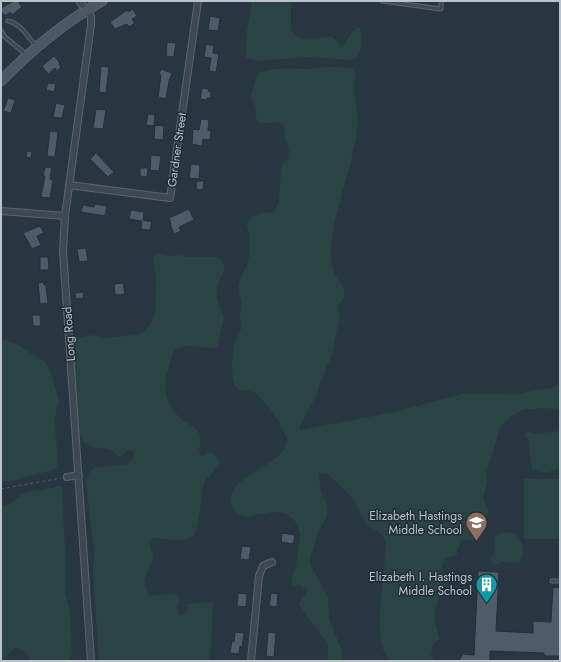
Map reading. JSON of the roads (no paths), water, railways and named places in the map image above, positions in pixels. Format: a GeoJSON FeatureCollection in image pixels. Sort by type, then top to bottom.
{"type":"FeatureCollection","features":[{"type":"Feature","properties":{"kind":"main road"},"geometry":{"type":"LineString","coordinates":[[2,78],[37,47],[86,10],[102,1]]}},
{"type":"Feature","properties":{"kind":"street"},"geometry":{"type":"LineString","coordinates":[[79,1],[86,10]]}},
{"type":"Feature","properties":{"kind":"street","name":"Gardner Street"},"geometry":{"type":"LineString","coordinates":[[69,185],[170,198],[198,1]]}},
{"type":"Feature","properties":{"kind":"street","name":"Long Road"},"geometry":{"type":"LineString","coordinates":[[86,10],[91,16],[91,25],[65,216],[64,268],[91,661]]}},
{"type":"Feature","properties":{"kind":"street"},"geometry":{"type":"LineString","coordinates":[[1,211],[65,216]]}},
{"type":"Feature","properties":{"kind":"street"},"geometry":{"type":"LineString","coordinates":[[67,477],[78,475]]}},
{"type":"Feature","properties":{"kind":"street"},"geometry":{"type":"LineString","coordinates":[[251,661],[259,576],[263,566],[272,562]]}},
{"type":"Feature","properties":{"kind":"lane"},"geometry":{"type":"LineString","coordinates":[[382,1],[441,9],[442,1]]}},
{"type":"Feature","properties":{"kind":"lane"},"geometry":{"type":"LineString","coordinates":[[8,21],[17,25],[37,47]]}},
{"type":"Feature","properties":{"kind":"lane"},"geometry":{"type":"LineString","coordinates":[[1,30],[5,37],[27,55]]}},
{"type":"Feature","properties":{"kind":"lane"},"geometry":{"type":"LineString","coordinates":[[552,581],[560,581]]}},
{"type":"Feature","properties":{"kind":"place","name":"Elizabeth Hastings Middle School"},"geometry":{"type":"Point","coordinates":[477,542]}},
{"type":"Feature","properties":{"kind":"place","name":"Elizabeth I. Hastings Middle School"},"geometry":{"type":"Point","coordinates":[487,604]}}]}
